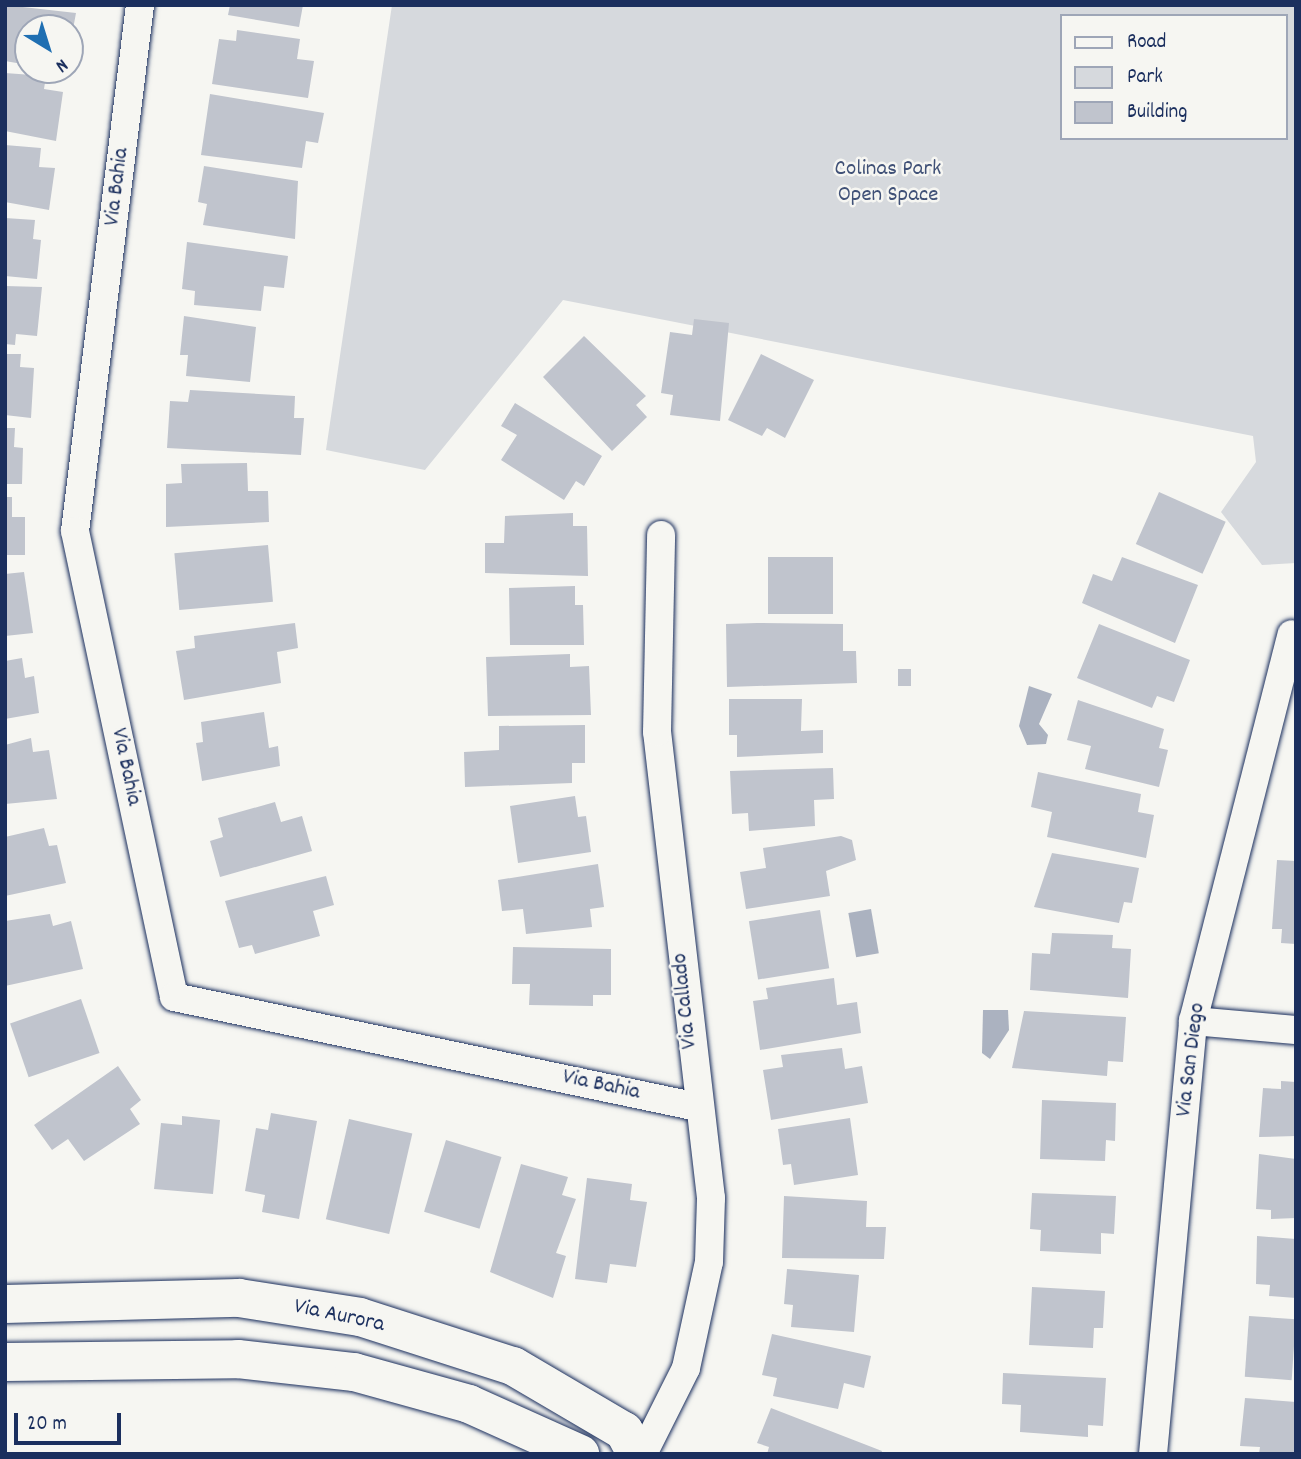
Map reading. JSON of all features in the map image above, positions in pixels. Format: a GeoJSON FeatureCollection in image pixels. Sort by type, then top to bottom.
{"type":"FeatureCollection","features":[{"type":"Feature","properties":{"kind":"street","name":"Via Bahia"},"geometry":{"type":"LineString","coordinates":[[140,5],[75,531],[174,997],[698,1107]]}},
{"type":"Feature","properties":{"kind":"street","name":"Via Callado"},"geometry":{"type":"LineString","coordinates":[[643,1454],[686,1368],[709,1262],[711,1198],[698,1107],[657,732],[661,535]]}},
{"type":"Feature","properties":{"kind":"street","name":"Via San Diego"},"geometry":{"type":"LineString","coordinates":[[1153,1454],[1193,1021],[1292,634]]}},
{"type":"Feature","properties":{"kind":"street"},"geometry":{"type":"LineString","coordinates":[[1193,1021],[1296,1030]]}},
{"type":"Feature","properties":{"kind":"street","name":"Via Aurora"},"geometry":{"type":"LineString","coordinates":[[5,1304],[239,1298],[360,1317],[513,1366],[624,1431],[636,1454]]}},
{"type":"Feature","properties":{"kind":"street"},"geometry":{"type":"LineString","coordinates":[[5,1362],[238,1359],[354,1372],[469,1404],[580,1454]]}},
{"type":"Feature","properties":{"kind":"green space","name":"Colinas Park Open Space"},"geometry":{"type":"Polygon","coordinates":[[[392,5],[1296,5],[1296,563],[1262,565],[1221,512],[1256,462],[1253,436],[563,300],[425,470],[326,450],[392,5]]]}},
{"type":"Feature","properties":{"kind":"shaded area"},"geometry":{"type":"Polygon","coordinates":[[[1029,686],[1052,694],[1039,724],[1048,735],[1046,744],[1027,745],[1019,726],[1029,686]]]}},
{"type":"Feature","properties":{"kind":"shaded area"},"geometry":{"type":"Polygon","coordinates":[[[871,909],[879,953],[856,957],[848,913],[871,909]]]}},
{"type":"Feature","properties":{"kind":"shaded area"},"geometry":{"type":"Polygon","coordinates":[[[983,1010],[1008,1010],[1009,1030],[990,1059],[982,1053],[983,1010]]]}},
{"type":"Feature","properties":{"kind":"building"},"geometry":{"type":"Polygon","coordinates":[[[5,5],[76,13],[14,14],[14,63],[5,61],[5,5]]]}},
{"type":"Feature","properties":{"kind":"building"},"geometry":{"type":"Polygon","coordinates":[[[230,5],[303,5],[299,27],[228,15],[230,5]]]}},
{"type":"Feature","properties":{"kind":"building"},"geometry":{"type":"Polygon","coordinates":[[[237,30],[300,39],[297,59],[314,61],[308,98],[212,84],[219,39],[236,41],[237,30]]]}},
{"type":"Feature","properties":{"kind":"building"},"geometry":{"type":"Polygon","coordinates":[[[5,73],[14,74],[14,84],[45,84],[44,89],[63,92],[56,141],[5,131],[5,73]]]}},
{"type":"Feature","properties":{"kind":"building"},"geometry":{"type":"Polygon","coordinates":[[[210,94],[324,113],[318,143],[306,141],[302,168],[201,155],[210,94]]]}},
{"type":"Feature","properties":{"kind":"building"},"geometry":{"type":"Polygon","coordinates":[[[5,145],[41,148],[39,167],[55,168],[49,210],[5,202],[5,145]]]}},
{"type":"Feature","properties":{"kind":"building"},"geometry":{"type":"Polygon","coordinates":[[[204,166],[298,181],[295,239],[203,225],[207,204],[198,202],[204,166]]]}},
{"type":"Feature","properties":{"kind":"building"},"geometry":{"type":"Polygon","coordinates":[[[5,218],[35,220],[33,239],[41,240],[37,279],[5,276],[5,218]]]}},
{"type":"Feature","properties":{"kind":"building"},"geometry":{"type":"Polygon","coordinates":[[[187,242],[288,256],[284,288],[264,286],[261,311],[194,305],[195,291],[182,289],[187,242]]]}},
{"type":"Feature","properties":{"kind":"building"},"geometry":{"type":"Polygon","coordinates":[[[5,286],[42,287],[37,336],[16,334],[15,345],[5,344],[5,286]]]}},
{"type":"Feature","properties":{"kind":"building"},"geometry":{"type":"Polygon","coordinates":[[[184,316],[256,327],[250,382],[186,376],[188,355],[180,355],[184,316]]]}},
{"type":"Feature","properties":{"kind":"building"},"geometry":{"type":"Polygon","coordinates":[[[694,319],[729,323],[720,421],[670,415],[673,395],[661,393],[670,332],[692,335],[694,319]]]}},
{"type":"Feature","properties":{"kind":"building"},"geometry":{"type":"Polygon","coordinates":[[[584,336],[646,396],[636,405],[647,417],[612,451],[543,377],[584,336]]]}},
{"type":"Feature","properties":{"kind":"building"},"geometry":{"type":"Polygon","coordinates":[[[6,354],[21,354],[20,367],[34,368],[31,418],[5,415],[6,354]]]}},
{"type":"Feature","properties":{"kind":"building"},"geometry":{"type":"Polygon","coordinates":[[[761,354],[814,380],[785,438],[767,428],[762,436],[728,420],[761,354]]]}},
{"type":"Feature","properties":{"kind":"building"},"geometry":{"type":"Polygon","coordinates":[[[190,390],[295,396],[294,418],[304,418],[301,455],[167,448],[170,401],[188,402],[190,390]]]}},
{"type":"Feature","properties":{"kind":"building"},"geometry":{"type":"Polygon","coordinates":[[[515,403],[602,456],[584,486],[576,481],[564,500],[501,460],[517,435],[501,426],[515,403]]]}},
{"type":"Feature","properties":{"kind":"building"},"geometry":{"type":"Polygon","coordinates":[[[5,428],[15,428],[14,447],[23,448],[22,484],[5,484],[5,428]]]}},
{"type":"Feature","properties":{"kind":"building"},"geometry":{"type":"Polygon","coordinates":[[[247,463],[248,491],[268,491],[269,522],[166,527],[166,484],[182,483],[181,464],[247,463]]]}},
{"type":"Feature","properties":{"kind":"building"},"geometry":{"type":"Polygon","coordinates":[[[1159,492],[1226,522],[1203,574],[1136,544],[1159,492]]]}},
{"type":"Feature","properties":{"kind":"building"},"geometry":{"type":"Polygon","coordinates":[[[5,497],[12,497],[12,517],[25,517],[25,555],[5,555],[5,497]]]}},
{"type":"Feature","properties":{"kind":"building"},"geometry":{"type":"Polygon","coordinates":[[[573,513],[573,526],[587,526],[588,576],[485,573],[485,543],[504,543],[505,516],[573,513]]]}},
{"type":"Feature","properties":{"kind":"building"},"geometry":{"type":"Polygon","coordinates":[[[268,545],[273,602],[179,610],[174,553],[268,545]]]}},
{"type":"Feature","properties":{"kind":"building"},"geometry":{"type":"Polygon","coordinates":[[[768,557],[833,557],[833,614],[768,614],[768,557]]]}},
{"type":"Feature","properties":{"kind":"building"},"geometry":{"type":"Polygon","coordinates":[[[1122,557],[1198,585],[1175,643],[1082,603],[1093,574],[1112,581],[1122,557]]]}},
{"type":"Feature","properties":{"kind":"building"},"geometry":{"type":"Polygon","coordinates":[[[24,572],[33,633],[5,636],[5,574],[24,572]]]}},
{"type":"Feature","properties":{"kind":"building"},"geometry":{"type":"Polygon","coordinates":[[[575,586],[575,605],[583,605],[584,645],[510,645],[509,588],[575,586]]]}},
{"type":"Feature","properties":{"kind":"building"},"geometry":{"type":"Polygon","coordinates":[[[295,623],[298,648],[277,652],[281,683],[184,700],[176,651],[195,648],[194,636],[295,623]]]}},
{"type":"Feature","properties":{"kind":"building"},"geometry":{"type":"Polygon","coordinates":[[[726,624],[843,624],[843,651],[856,651],[857,683],[727,687],[726,624]]]}},
{"type":"Feature","properties":{"kind":"building"},"geometry":{"type":"Polygon","coordinates":[[[1099,624],[1190,660],[1174,702],[1157,696],[1152,708],[1077,678],[1099,624]]]}},
{"type":"Feature","properties":{"kind":"building"},"geometry":{"type":"Polygon","coordinates":[[[570,654],[570,667],[589,666],[591,715],[488,716],[486,657],[570,654]]]}},
{"type":"Feature","properties":{"kind":"building"},"geometry":{"type":"Polygon","coordinates":[[[22,658],[25,678],[34,676],[39,713],[5,719],[5,661],[22,658]]]}},
{"type":"Feature","properties":{"kind":"building"},"geometry":{"type":"Polygon","coordinates":[[[898,669],[911,669],[911,686],[898,686],[898,669]]]}},
{"type":"Feature","properties":{"kind":"building"},"geometry":{"type":"Polygon","coordinates":[[[729,699],[802,699],[801,731],[823,730],[823,753],[737,757],[737,735],[729,735],[729,699]]]}},
{"type":"Feature","properties":{"kind":"building"},"geometry":{"type":"Polygon","coordinates":[[[1078,700],[1164,729],[1159,748],[1168,750],[1159,787],[1085,769],[1091,746],[1067,740],[1078,700]]]}},
{"type":"Feature","properties":{"kind":"building"},"geometry":{"type":"Polygon","coordinates":[[[264,712],[269,748],[278,746],[280,766],[202,781],[196,743],[203,742],[201,722],[264,712]]]}},
{"type":"Feature","properties":{"kind":"building"},"geometry":{"type":"Polygon","coordinates":[[[585,725],[585,763],[572,763],[572,783],[465,787],[464,752],[499,750],[499,726],[585,725]]]}},
{"type":"Feature","properties":{"kind":"building"},"geometry":{"type":"Polygon","coordinates":[[[31,738],[33,752],[49,750],[57,799],[5,804],[5,745],[31,738]]]}},
{"type":"Feature","properties":{"kind":"building"},"geometry":{"type":"Polygon","coordinates":[[[833,768],[834,799],[814,800],[815,826],[749,831],[748,813],[732,814],[730,771],[833,768]]]}},
{"type":"Feature","properties":{"kind":"building"},"geometry":{"type":"Polygon","coordinates":[[[1038,772],[1141,794],[1138,812],[1154,815],[1146,858],[1047,837],[1052,812],[1031,807],[1038,772]]]}},
{"type":"Feature","properties":{"kind":"building"},"geometry":{"type":"Polygon","coordinates":[[[575,796],[578,817],[586,816],[591,852],[518,863],[510,806],[575,796]]]}},
{"type":"Feature","properties":{"kind":"building"},"geometry":{"type":"Polygon","coordinates":[[[275,802],[281,822],[302,816],[312,851],[220,877],[210,841],[223,837],[218,818],[275,802]]]}},
{"type":"Feature","properties":{"kind":"building"},"geometry":{"type":"Polygon","coordinates":[[[44,828],[49,846],[57,845],[66,883],[5,896],[5,837],[44,828]]]}},
{"type":"Feature","properties":{"kind":"building"},"geometry":{"type":"Polygon","coordinates":[[[841,836],[852,840],[856,860],[826,871],[830,896],[746,909],[740,872],[766,868],[763,848],[841,836]]]}},
{"type":"Feature","properties":{"kind":"building"},"geometry":{"type":"Polygon","coordinates":[[[1052,853],[1139,868],[1132,903],[1124,902],[1119,923],[1034,907],[1052,853]]]}},
{"type":"Feature","properties":{"kind":"building"},"geometry":{"type":"Polygon","coordinates":[[[1277,860],[1296,861],[1296,944],[1281,943],[1282,929],[1272,929],[1277,860]]]}},
{"type":"Feature","properties":{"kind":"building"},"geometry":{"type":"Polygon","coordinates":[[[598,864],[604,907],[590,909],[592,927],[526,934],[523,909],[502,911],[498,880],[598,864]]]}},
{"type":"Feature","properties":{"kind":"building"},"geometry":{"type":"Polygon","coordinates":[[[326,876],[334,905],[313,911],[320,936],[255,954],[252,945],[239,948],[225,901],[326,876]]]}},
{"type":"Feature","properties":{"kind":"building"},"geometry":{"type":"Polygon","coordinates":[[[820,910],[829,968],[758,980],[749,921],[820,910]]]}},
{"type":"Feature","properties":{"kind":"building"},"geometry":{"type":"Polygon","coordinates":[[[50,914],[53,926],[71,921],[83,969],[5,986],[5,921],[50,914]]]}},
{"type":"Feature","properties":{"kind":"building"},"geometry":{"type":"Polygon","coordinates":[[[1052,933],[1113,935],[1112,948],[1131,949],[1128,998],[1030,990],[1032,953],[1050,954],[1052,933]]]}},
{"type":"Feature","properties":{"kind":"building"},"geometry":{"type":"Polygon","coordinates":[[[513,947],[611,949],[611,995],[593,995],[593,1006],[529,1005],[530,984],[512,984],[513,947]]]}},
{"type":"Feature","properties":{"kind":"building"},"geometry":{"type":"Polygon","coordinates":[[[834,978],[837,1005],[857,1002],[861,1033],[760,1050],[753,1001],[768,999],[766,988],[834,978]]]}},
{"type":"Feature","properties":{"kind":"building"},"geometry":{"type":"Polygon","coordinates":[[[81,999],[100,1053],[29,1077],[10,1023],[81,999]]]}},
{"type":"Feature","properties":{"kind":"building"},"geometry":{"type":"Polygon","coordinates":[[[1024,1011],[1126,1017],[1123,1062],[1108,1061],[1107,1076],[1012,1068],[1024,1011]]]}},
{"type":"Feature","properties":{"kind":"building"},"geometry":{"type":"Polygon","coordinates":[[[842,1048],[845,1069],[862,1066],[868,1103],[771,1120],[763,1070],[783,1067],[781,1055],[842,1048]]]}},
{"type":"Feature","properties":{"kind":"building"},"geometry":{"type":"Polygon","coordinates":[[[118,1066],[141,1100],[130,1109],[140,1124],[84,1161],[68,1139],[52,1150],[34,1125],[118,1066]]]}},
{"type":"Feature","properties":{"kind":"building"},"geometry":{"type":"Polygon","coordinates":[[[1281,1081],[1296,1082],[1296,1136],[1259,1137],[1263,1088],[1281,1089],[1281,1081]]]}},
{"type":"Feature","properties":{"kind":"building"},"geometry":{"type":"Polygon","coordinates":[[[1042,1100],[1116,1103],[1115,1141],[1106,1140],[1105,1161],[1040,1159],[1042,1100]]]}},
{"type":"Feature","properties":{"kind":"building"},"geometry":{"type":"Polygon","coordinates":[[[271,1113],[317,1121],[299,1219],[262,1212],[265,1195],[245,1191],[256,1128],[268,1130],[271,1113]]]}},
{"type":"Feature","properties":{"kind":"building"},"geometry":{"type":"Polygon","coordinates":[[[182,1116],[220,1120],[213,1194],[154,1189],[161,1123],[182,1125],[182,1116]]]}},
{"type":"Feature","properties":{"kind":"building"},"geometry":{"type":"Polygon","coordinates":[[[850,1118],[858,1175],[794,1185],[791,1164],[783,1165],[778,1129],[850,1118]]]}},
{"type":"Feature","properties":{"kind":"building"},"geometry":{"type":"Polygon","coordinates":[[[349,1119],[412,1134],[389,1234],[326,1219],[349,1119]]]}},
{"type":"Feature","properties":{"kind":"building"},"geometry":{"type":"Polygon","coordinates":[[[446,1140],[501,1157],[480,1229],[424,1212],[446,1140]]]}},
{"type":"Feature","properties":{"kind":"building"},"geometry":{"type":"Polygon","coordinates":[[[1259,1154],[1296,1159],[1296,1218],[1271,1219],[1271,1210],[1256,1209],[1259,1154]]]}},
{"type":"Feature","properties":{"kind":"building"},"geometry":{"type":"Polygon","coordinates":[[[521,1164],[568,1177],[562,1195],[576,1199],[556,1253],[566,1256],[553,1298],[490,1272],[521,1164]]]}},
{"type":"Feature","properties":{"kind":"building"},"geometry":{"type":"Polygon","coordinates":[[[587,1178],[632,1184],[630,1200],[647,1202],[636,1267],[610,1264],[607,1283],[575,1279],[587,1178]]]}},
{"type":"Feature","properties":{"kind":"building"},"geometry":{"type":"Polygon","coordinates":[[[1032,1193],[1116,1196],[1114,1234],[1101,1233],[1101,1254],[1040,1251],[1041,1230],[1030,1229],[1032,1193]]]}},
{"type":"Feature","properties":{"kind":"building"},"geometry":{"type":"Polygon","coordinates":[[[784,1196],[867,1201],[866,1227],[886,1227],[884,1259],[782,1258],[784,1196]]]}},
{"type":"Feature","properties":{"kind":"building"},"geometry":{"type":"Polygon","coordinates":[[[1257,1236],[1296,1239],[1296,1298],[1269,1296],[1270,1285],[1256,1284],[1257,1236]]]}},
{"type":"Feature","properties":{"kind":"building"},"geometry":{"type":"Polygon","coordinates":[[[787,1269],[859,1275],[854,1332],[791,1327],[793,1305],[784,1304],[787,1269]]]}},
{"type":"Feature","properties":{"kind":"building"},"geometry":{"type":"Polygon","coordinates":[[[1032,1287],[1105,1291],[1103,1328],[1094,1328],[1093,1348],[1029,1345],[1032,1287]]]}},
{"type":"Feature","properties":{"kind":"building"},"geometry":{"type":"Polygon","coordinates":[[[1249,1316],[1296,1319],[1292,1380],[1245,1377],[1249,1316]]]}},
{"type":"Feature","properties":{"kind":"building"},"geometry":{"type":"Polygon","coordinates":[[[772,1334],[871,1356],[864,1388],[844,1383],[838,1409],[773,1396],[777,1378],[762,1375],[772,1334]]]}},
{"type":"Feature","properties":{"kind":"building"},"geometry":{"type":"Polygon","coordinates":[[[1003,1373],[1106,1378],[1103,1426],[1088,1425],[1088,1437],[1020,1432],[1021,1405],[1002,1404],[1003,1373]]]}},
{"type":"Feature","properties":{"kind":"building"},"geometry":{"type":"Polygon","coordinates":[[[1245,1398],[1296,1402],[1296,1454],[1259,1454],[1260,1447],[1240,1446],[1245,1398]]]}},
{"type":"Feature","properties":{"kind":"building"},"geometry":{"type":"Polygon","coordinates":[[[771,1408],[882,1451],[881,1454],[767,1454],[769,1447],[757,1443],[771,1408]]]}}]}
